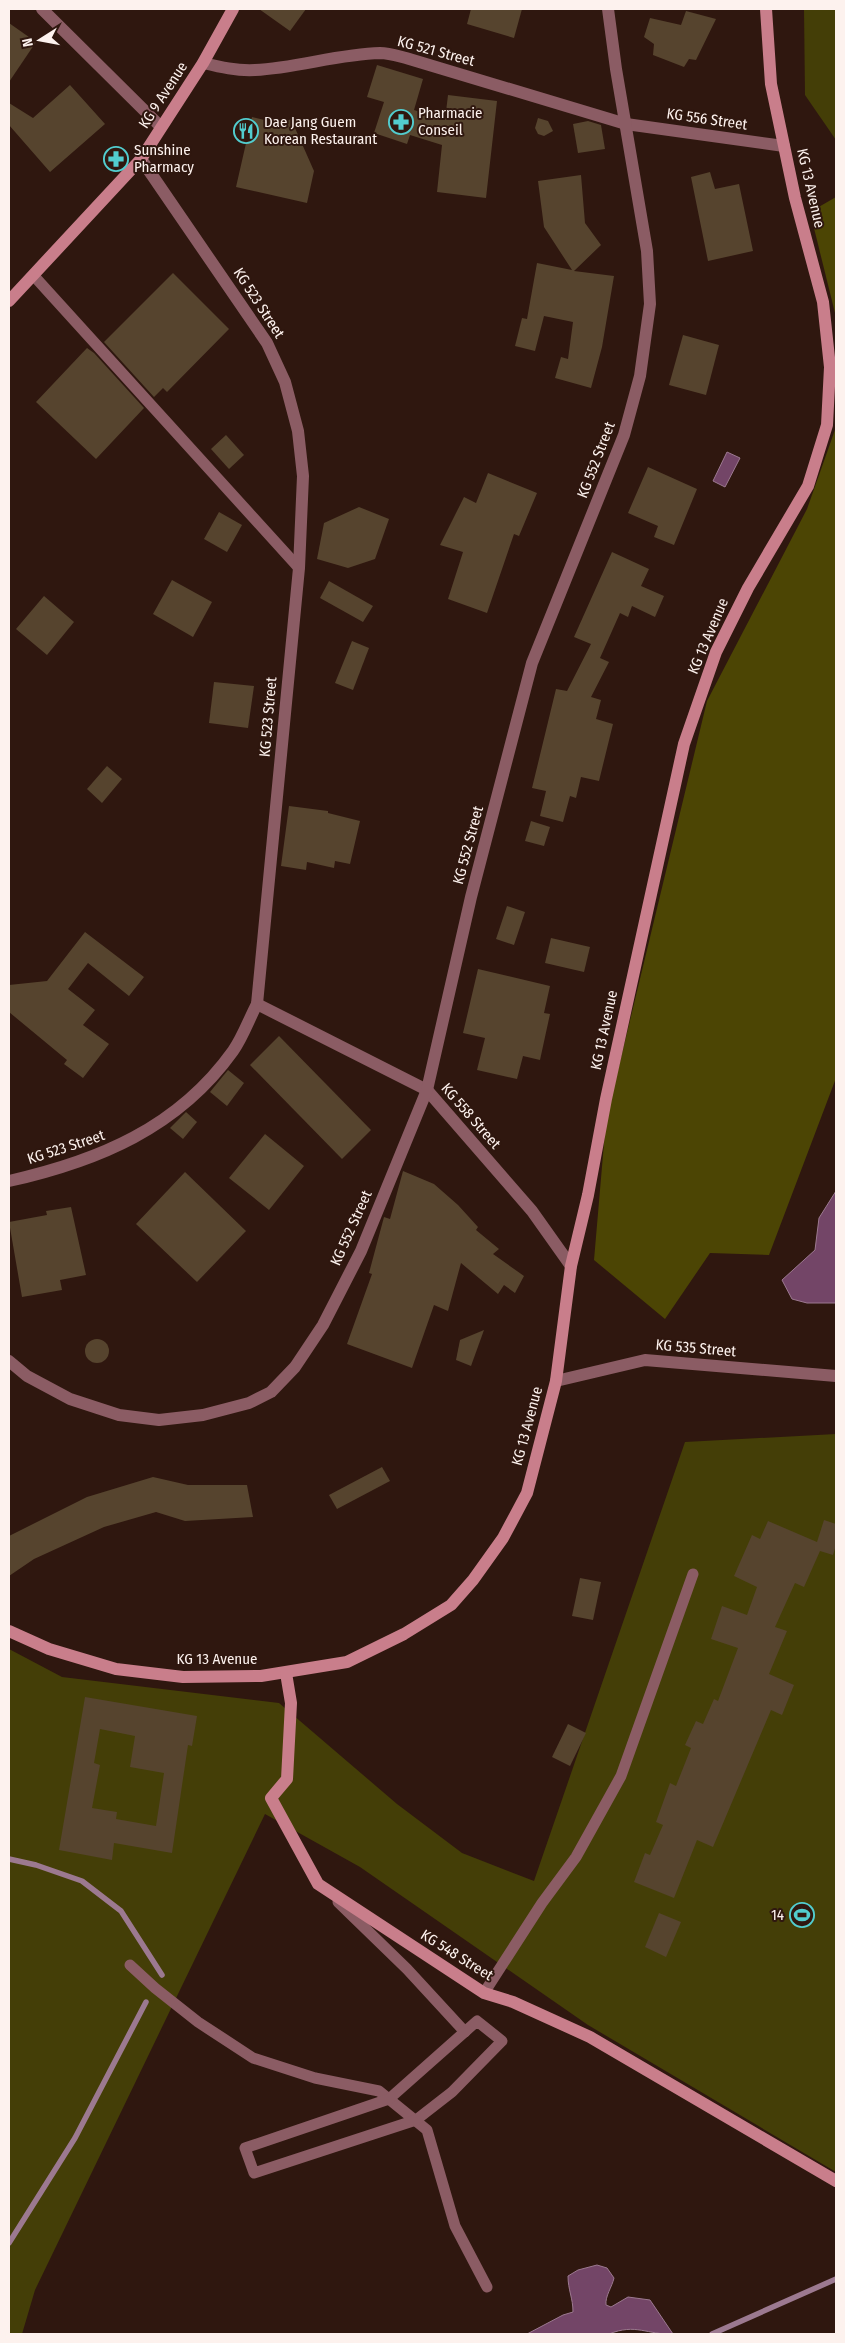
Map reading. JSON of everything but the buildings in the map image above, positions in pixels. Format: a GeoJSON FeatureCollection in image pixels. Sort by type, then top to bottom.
{"type":"FeatureCollection","features":[{"type":"Feature","properties":{"kind":"street"},"geometry":{"type":"LineString","coordinates":[[42,9],[161,127]]}},
{"type":"Feature","properties":{"kind":"street","name":"KG 9 Avenue"},"geometry":{"type":"LineString","coordinates":[[9,301],[141,159],[202,63],[233,9]]}},
{"type":"Feature","properties":{"kind":"street","name":"KG 552 Street"},"geometry":{"type":"LineString","coordinates":[[9,1361],[27,1376],[70,1399],[118,1415],[150,1419],[203,1415],[249,1403],[271,1392],[296,1367],[323,1325],[361,1251],[427,1090],[471,897],[532,663],[624,435],[640,376],[650,304],[647,251],[616,69],[608,9]]}},
{"type":"Feature","properties":{"kind":"street","name":"KG 13 Avenue"},"geometry":{"type":"LineString","coordinates":[[9,1631],[48,1649],[116,1669],[183,1677],[261,1676],[347,1662],[404,1634],[451,1605],[473,1580],[503,1538],[527,1493],[556,1381],[571,1266],[588,1195],[606,1099],[684,744],[716,652],[748,588],[808,486],[827,424],[830,367],[823,302],[794,198],[771,84],[766,9]]}},
{"type":"Feature","properties":{"kind":"street","name":"KG 521 Street"},"geometry":{"type":"LineString","coordinates":[[202,63],[235,70],[254,71],[284,68],[356,55],[382,53],[406,58],[626,124]]}},
{"type":"Feature","properties":{"kind":"street","name":"KG 556 Street"},"geometry":{"type":"LineString","coordinates":[[626,124],[784,146]]}},
{"type":"Feature","properties":{"kind":"street","name":"KG 523 Street"},"geometry":{"type":"LineString","coordinates":[[9,1181],[92,1158],[123,1144],[165,1120],[198,1090],[233,1050],[257,1004],[299,568],[303,476],[298,431],[285,382],[268,342],[141,159]]}},
{"type":"Feature","properties":{"kind":"street","name":"KG 558 Street"},"geometry":{"type":"LineString","coordinates":[[257,1004],[427,1090],[532,1211],[571,1266]]}},
{"type":"Feature","properties":{"kind":"street","name":"KG 535 Street"},"geometry":{"type":"LineString","coordinates":[[556,1381],[644,1360],[836,1376]]}},
{"type":"Feature","properties":{"kind":"street","name":"KG 548 Street"},"geometry":{"type":"LineString","coordinates":[[286,1673],[291,1703],[287,1779],[272,1798],[318,1884],[484,1993],[513,2002],[590,2037],[836,2181]]}},
{"type":"Feature","properties":{"kind":"lane"},"geometry":{"type":"LineString","coordinates":[[34,276],[299,568]]}},
{"type":"Feature","properties":{"kind":"lane"},"geometry":{"type":"LineString","coordinates":[[484,1993],[542,1903],[576,1857],[621,1776],[693,1574]]}},
{"type":"Feature","properties":{"kind":"lane"},"geometry":{"type":"LineString","coordinates":[[318,1884],[356,1918],[466,2032]]}},
{"type":"Feature","properties":{"kind":"lane"},"geometry":{"type":"LineString","coordinates":[[130,1965],[155,1988],[191,2016],[253,2058],[315,2078],[379,2091],[416,2120],[427,2130],[455,2226],[487,2287]]}},
{"type":"Feature","properties":{"kind":"lane"},"geometry":{"type":"LineString","coordinates":[[477,2021],[502,2041],[452,2092],[416,2120],[254,2173],[246,2148],[389,2099],[477,2021]]}},
{"type":"Feature","properties":{"kind":"shaded area"},"geometry":{"type":"Polygon","coordinates":[[[804,9],[836,9],[836,140],[805,95],[804,9]]]}},
{"type":"Feature","properties":{"kind":"shaded area"},"geometry":{"type":"Polygon","coordinates":[[[836,197],[836,317],[810,212],[836,197]]]}},
{"type":"Feature","properties":{"kind":"shaded area"},"geometry":{"type":"Polygon","coordinates":[[[836,427],[836,1078],[769,1255],[710,1253],[665,1319],[594,1260],[606,1120],[707,701],[807,509],[836,427]]]}},
{"type":"Feature","properties":{"kind":"shaded area"},"geometry":{"type":"Polygon","coordinates":[[[727,452],[740,458],[725,487],[713,481],[727,452]]]}},
{"type":"Feature","properties":{"kind":"shaded area"},"geometry":{"type":"Polygon","coordinates":[[[836,1191],[836,1303],[807,1303],[792,1299],[782,1280],[815,1250],[819,1218],[836,1191]]]}},
{"type":"Feature","properties":{"kind":"shaded area"},"geometry":{"type":"Polygon","coordinates":[[[836,1434],[836,2172],[588,2025],[360,1867],[265,1814],[35,2290],[22,2334],[9,2334],[9,1649],[62,1677],[279,1703],[397,1804],[462,1853],[534,1881],[685,1442],[836,1434]]]}},
{"type":"Feature","properties":{"kind":"shaded area"},"geometry":{"type":"Polygon","coordinates":[[[597,2265],[607,2268],[614,2278],[606,2305],[611,2307],[628,2297],[650,2300],[673,2334],[634,2329],[609,2334],[527,2334],[563,2315],[573,2312],[568,2276],[578,2270],[597,2265]]]}},
{"type":"Feature","properties":{"kind":"waterway"},"geometry":{"type":"LineString","coordinates":[[9,1859],[36,1865],[82,1881],[121,1911],[162,1975]]}},
{"type":"Feature","properties":{"kind":"waterway"},"geometry":{"type":"LineString","coordinates":[[9,2243],[75,2138],[146,2002]]}},
{"type":"Feature","properties":{"kind":"waterway"},"geometry":{"type":"LineString","coordinates":[[712,2334],[836,2279]]}},
{"type":"Feature","properties":{"kind":"place","name":"Pharmacie Conseil"},"geometry":{"type":"Point","coordinates":[401,122]}},
{"type":"Feature","properties":{"kind":"place","name":"Dae Jang Guem Korean Restaurant"},"geometry":{"type":"Point","coordinates":[246,131]}},
{"type":"Feature","properties":{"kind":"place","name":"Sunshine Pharmacy"},"geometry":{"type":"Point","coordinates":[116,159]}},
{"type":"Feature","properties":{"kind":"place","name":"14"},"geometry":{"type":"Point","coordinates":[802,1915]}}]}
